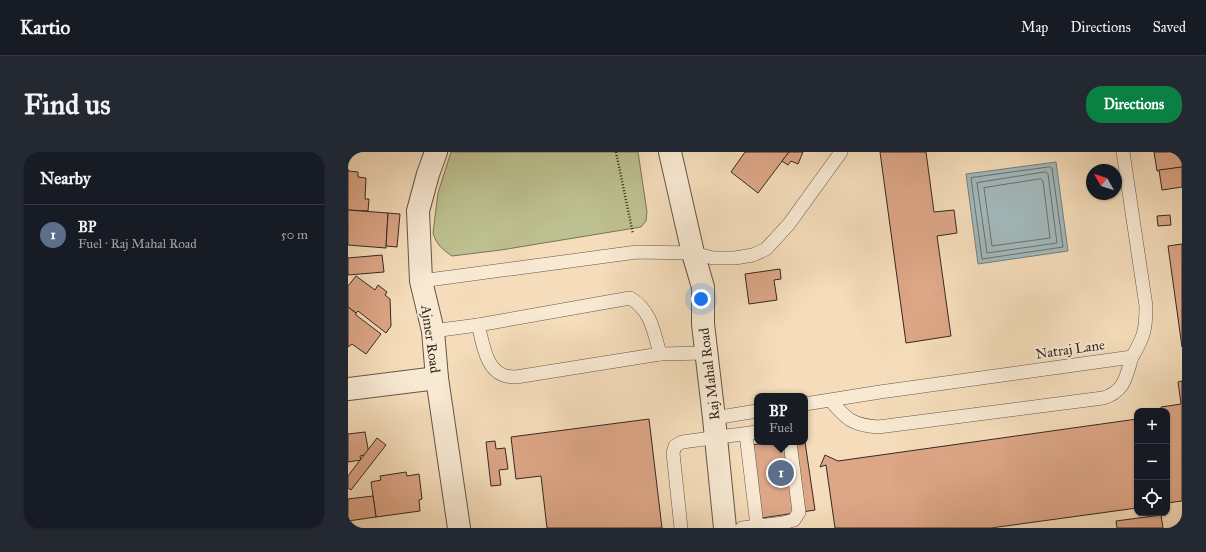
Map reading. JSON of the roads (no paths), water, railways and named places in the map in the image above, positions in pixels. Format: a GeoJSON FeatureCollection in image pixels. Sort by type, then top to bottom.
{"type":"FeatureCollection","features":[{"type":"Feature","properties":{"kind":"street","name":"Ajmer Road"},"geometry":{"type":"LineString","coordinates":[[436,152],[428,174],[418,211],[421,281],[433,331],[437,378],[459,528]]}},
{"type":"Feature","properties":{"kind":"street","name":"Raj Mahal Road"},"geometry":{"type":"LineString","coordinates":[[670,152],[693,253],[703,287],[703,324],[725,528]]}},
{"type":"Feature","properties":{"kind":"street"},"geometry":{"type":"LineString","coordinates":[[348,389],[437,378]]}},
{"type":"Feature","properties":{"kind":"lane"},"geometry":{"type":"LineString","coordinates":[[421,281],[637,252],[693,253],[713,258],[735,258],[753,255],[766,249],[789,224],[841,152]]}},
{"type":"Feature","properties":{"kind":"lane"},"geometry":{"type":"LineString","coordinates":[[831,401],[841,413],[850,420],[862,426],[878,427],[1103,398],[1109,396],[1124,384],[1132,357],[1141,342],[1146,326],[1146,306],[1123,152]]}},
{"type":"Feature","properties":{"kind":"lane"},"geometry":{"type":"LineString","coordinates":[[433,331],[478,325],[630,298],[638,302],[645,309],[651,323],[660,354]]}},
{"type":"Feature","properties":{"kind":"lane"},"geometry":{"type":"LineString","coordinates":[[478,325],[487,357],[493,369],[504,376],[516,377],[660,354],[706,353]]}},
{"type":"Feature","properties":{"kind":"lane","name":"Natraj Lane"},"geometry":{"type":"LineString","coordinates":[[808,404],[880,392],[1132,357]]}},
{"type":"Feature","properties":{"kind":"lane"},"geometry":{"type":"LineString","coordinates":[[681,528],[673,454],[675,446],[715,428],[754,413]]}},
{"type":"Feature","properties":{"kind":"lane"},"geometry":{"type":"LineString","coordinates":[[715,428],[751,433],[757,526]]}},
{"type":"Feature","properties":{"kind":"lane"},"geometry":{"type":"LineString","coordinates":[[742,528],[783,523],[794,520],[799,512],[790,445]]}},
{"type":"Feature","properties":{"kind":"water"},"geometry":{"type":"Polygon","coordinates":[[[1056,162],[1068,251],[978,264],[966,174],[1056,162]]]}},
{"type":"Feature","properties":{"kind":"place","name":"BP"},"geometry":{"type":"Point","coordinates":[781,473]}}]}
